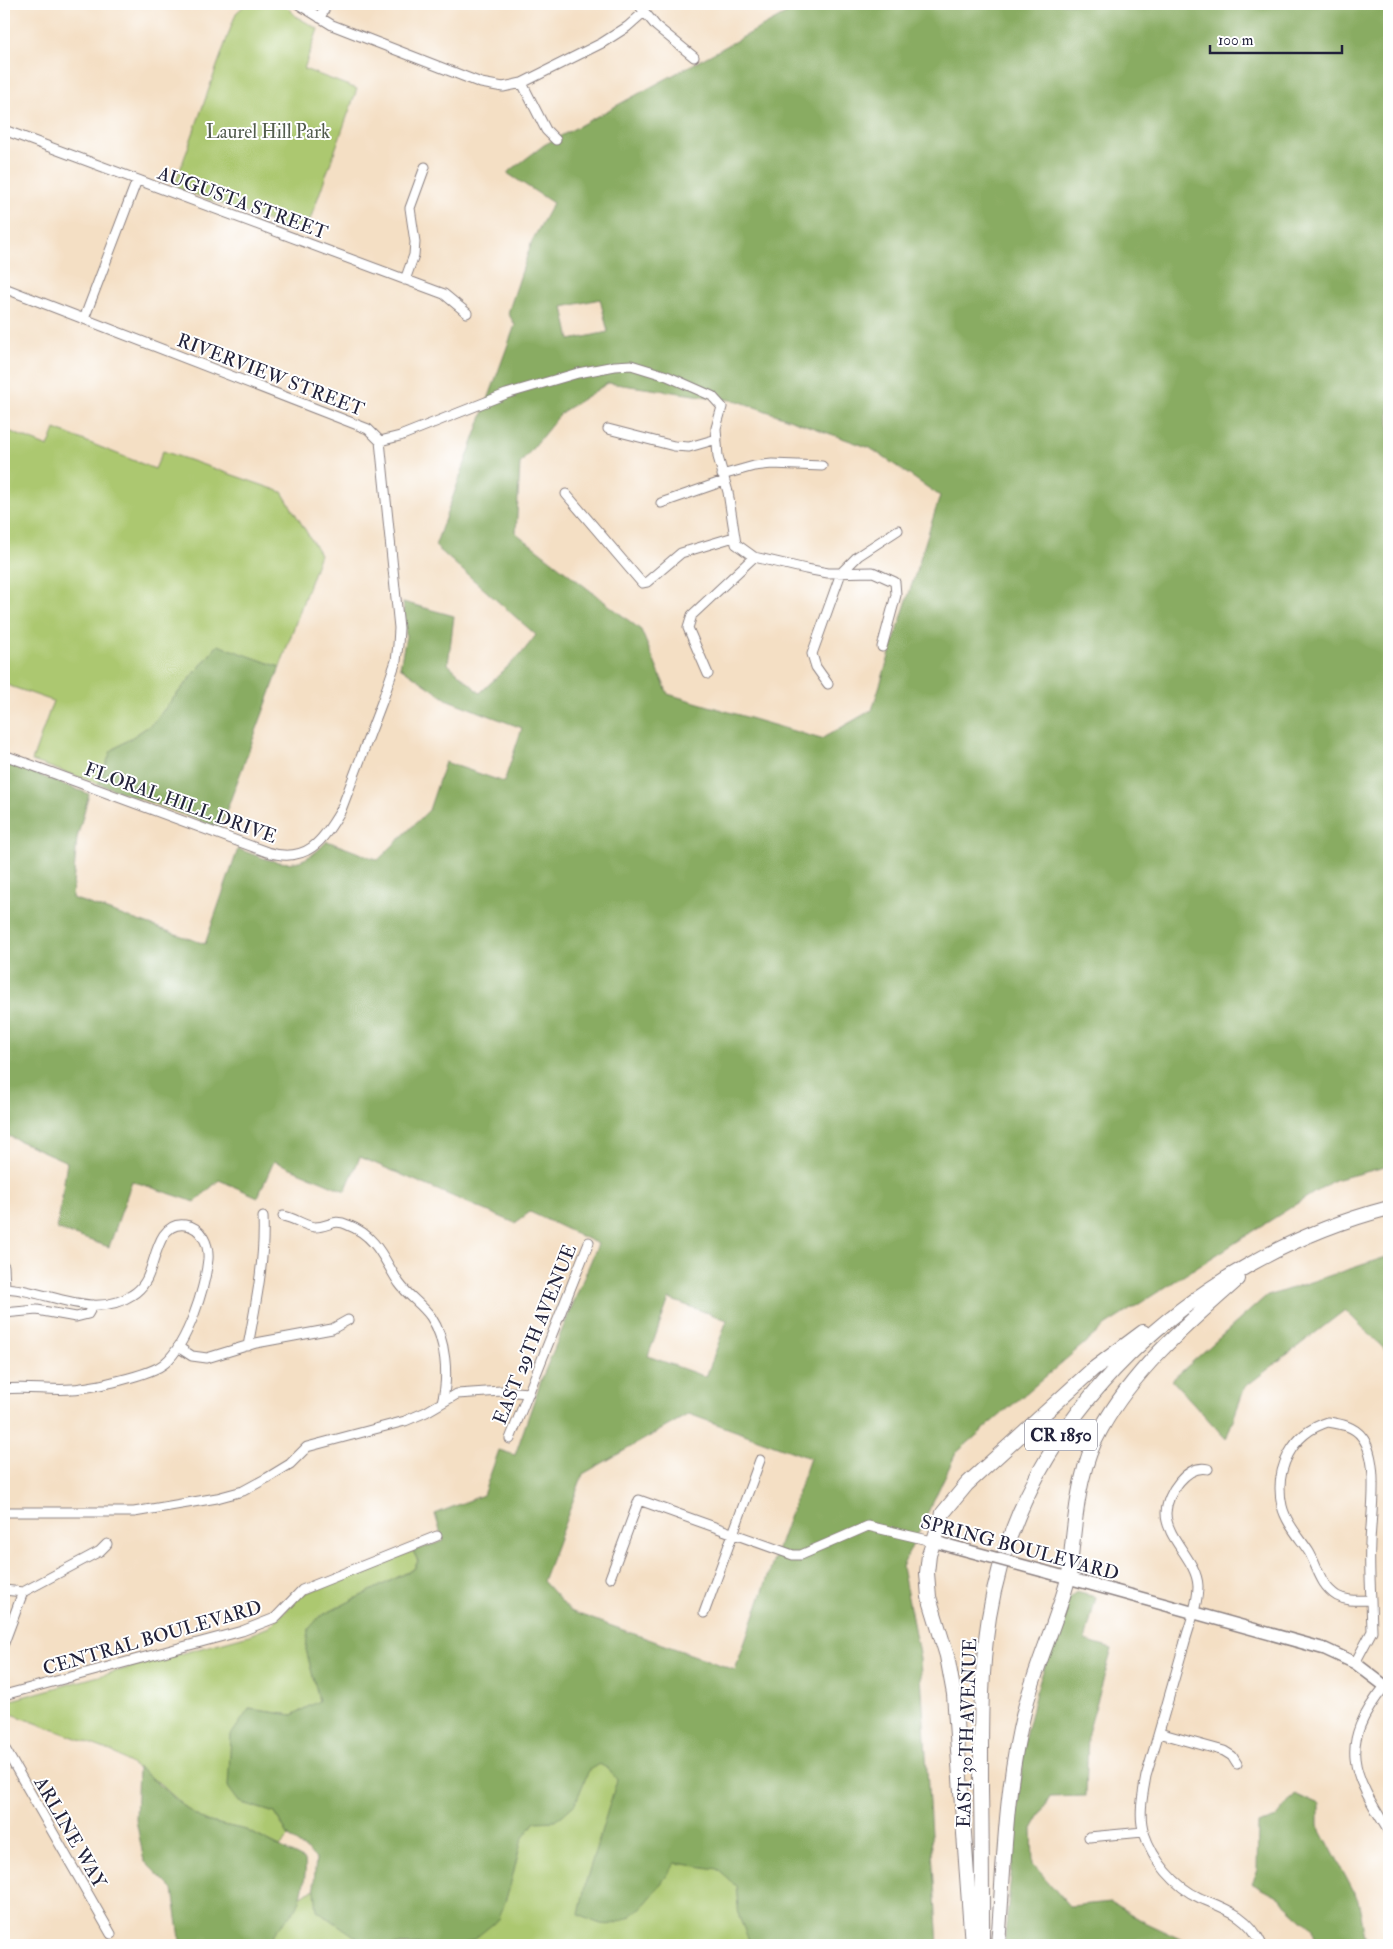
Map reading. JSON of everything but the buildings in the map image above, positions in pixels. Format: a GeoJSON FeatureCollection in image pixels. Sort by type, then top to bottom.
{"type":"FeatureCollection","features":[{"type":"Feature","properties":{"kind":"main road","name":"EAST 30TH AVENUE"},"geometry":{"type":"LineString","coordinates":[[982,1945],[982,1689],[989,1618],[1015,1520],[1048,1454],[1071,1422],[1117,1368],[1180,1309],[1263,1257],[1322,1230],[1389,1208]]}},
{"type":"Feature","properties":{"kind":"main road"},"geometry":{"type":"LineString","coordinates":[[998,1945],[1011,1783],[1016,1747],[1034,1676],[1068,1578],[1082,1477],[1089,1455],[1105,1422],[1125,1392],[1166,1345],[1263,1257]]}},
{"type":"Feature","properties":{"kind":"main road"},"geometry":{"type":"LineString","coordinates":[[972,1945],[954,1694],[947,1656],[929,1597],[927,1574],[932,1541],[943,1513],[967,1484],[1092,1370],[1140,1334],[1180,1309]]}},
{"type":"Feature","properties":{"kind":"street"},"geometry":{"type":"LineString","coordinates":[[298,4],[320,18],[481,83],[503,87],[522,83],[602,43],[627,27],[644,12]]}},
{"type":"Feature","properties":{"kind":"street"},"geometry":{"type":"LineString","coordinates":[[320,18],[327,4]]}},
{"type":"Feature","properties":{"kind":"street"},"geometry":{"type":"LineString","coordinates":[[638,4],[668,37],[694,57]]}},
{"type":"Feature","properties":{"kind":"street"},"geometry":{"type":"LineString","coordinates":[[522,83],[546,130],[556,140]]}},
{"type":"Feature","properties":{"kind":"street","name":"AUGUSTA STREET"},"geometry":{"type":"LineString","coordinates":[[4,130],[444,294],[467,313]]}},
{"type":"Feature","properties":{"kind":"street"},"geometry":{"type":"LineString","coordinates":[[405,280],[414,255],[415,242],[410,208],[425,167]]}},
{"type":"Feature","properties":{"kind":"street"},"geometry":{"type":"LineString","coordinates":[[84,319],[136,180]]}},
{"type":"Feature","properties":{"kind":"street","name":"RIVERVIEW STREET"},"geometry":{"type":"LineString","coordinates":[[4,288],[368,429],[380,440]]}},
{"type":"Feature","properties":{"kind":"street"},"geometry":{"type":"LineString","coordinates":[[380,440],[400,436],[506,394],[578,373],[616,366],[631,366],[667,376],[712,396],[722,407],[716,428],[717,439],[736,544],[754,557],[806,570],[841,573],[873,572],[895,582],[896,595],[882,647]]}},
{"type":"Feature","properties":{"kind":"street"},"geometry":{"type":"LineString","coordinates":[[608,429],[674,446],[689,446],[717,439]]}},
{"type":"Feature","properties":{"kind":"street","name":"FLORAL HILL DRIVE"},"geometry":{"type":"LineString","coordinates":[[4,755],[267,852],[289,857],[306,852],[313,847],[329,829],[341,810],[396,661],[399,628],[380,440]]}},
{"type":"Feature","properties":{"kind":"street"},"geometry":{"type":"LineString","coordinates":[[661,503],[754,466],[772,464],[822,466]]}},
{"type":"Feature","properties":{"kind":"street"},"geometry":{"type":"LineString","coordinates":[[566,494],[642,583],[647,582],[681,552],[734,537]]}},
{"type":"Feature","properties":{"kind":"street"},"geometry":{"type":"LineString","coordinates":[[828,684],[816,667],[812,654],[841,573],[858,556],[898,530]]}},
{"type":"Feature","properties":{"kind":"street"},"geometry":{"type":"LineString","coordinates":[[708,674],[688,628],[692,615],[754,557]]}},
{"type":"Feature","properties":{"kind":"street"},"geometry":{"type":"LineString","coordinates":[[248,1346],[260,1273],[263,1247],[263,1216]]}},
{"type":"Feature","properties":{"kind":"street"},"geometry":{"type":"LineString","coordinates":[[283,1216],[314,1227],[321,1227],[332,1222],[349,1225],[378,1246],[401,1286],[424,1308],[436,1329],[446,1370],[442,1402]]}},
{"type":"Feature","properties":{"kind":"street"},"geometry":{"type":"LineString","coordinates":[[4,1266],[4,1288],[22,1288],[79,1304],[113,1304],[132,1296],[146,1282],[158,1245],[167,1232],[180,1225],[187,1225],[195,1229],[207,1244],[208,1263],[195,1309],[178,1347],[166,1362],[146,1373],[74,1389],[4,1389]]}},
{"type":"Feature","properties":{"kind":"street","name":"EAST 29TH AVENUE"},"geometry":{"type":"LineString","coordinates":[[510,1439],[589,1242]]}},
{"type":"Feature","properties":{"kind":"street"},"geometry":{"type":"LineString","coordinates":[[4,1313],[37,1310],[76,1317],[88,1314],[93,1305]]}},
{"type":"Feature","properties":{"kind":"street"},"geometry":{"type":"LineString","coordinates":[[178,1347],[199,1358],[217,1356],[248,1346],[332,1329],[348,1320]]}},
{"type":"Feature","properties":{"kind":"street"},"geometry":{"type":"LineString","coordinates":[[4,1512],[134,1512],[217,1498],[243,1491],[267,1478],[290,1464],[307,1447],[405,1421],[426,1412],[457,1394],[476,1392],[528,1393]]}},
{"type":"Feature","properties":{"kind":"street"},"geometry":{"type":"LineString","coordinates":[[1355,1663],[1372,1631],[1370,1543],[1373,1509],[1370,1456],[1361,1436],[1344,1425],[1328,1422],[1307,1431],[1289,1452],[1282,1470],[1282,1507],[1291,1526],[1310,1554],[1321,1581],[1346,1600],[1371,1600]]}},
{"type":"Feature","properties":{"kind":"street"},"geometry":{"type":"LineString","coordinates":[[704,1613],[760,1460]]}},
{"type":"Feature","properties":{"kind":"street"},"geometry":{"type":"LineString","coordinates":[[1208,1469],[1200,1467],[1191,1470],[1171,1494],[1166,1514],[1170,1528],[1198,1584],[1193,1613],[1142,1794],[1143,1832],[1155,1856],[1174,1880],[1199,1898],[1225,1907],[1239,1916],[1250,1927],[1262,1945]]}},
{"type":"Feature","properties":{"kind":"street","name":"SPRING BOULEVARD"},"geometry":{"type":"LineString","coordinates":[[610,1578],[639,1500],[793,1555],[802,1554],[868,1526],[932,1541],[1310,1644],[1355,1663],[1387,1688]]}},
{"type":"Feature","properties":{"kind":"street","name":"CENTRAL BOULEVARD"},"geometry":{"type":"LineString","coordinates":[[4,1695],[242,1632],[275,1618],[302,1590],[437,1536]]}},
{"type":"Feature","properties":{"kind":"street"},"geometry":{"type":"LineString","coordinates":[[4,1590],[23,1592],[100,1551],[107,1544]]}},
{"type":"Feature","properties":{"kind":"street"},"geometry":{"type":"LineString","coordinates":[[4,1643],[23,1592]]}},
{"type":"Feature","properties":{"kind":"street"},"geometry":{"type":"LineString","coordinates":[[1387,1688],[1368,1708],[1357,1730],[1354,1760],[1363,1788],[1389,1832]]}},
{"type":"Feature","properties":{"kind":"street"},"geometry":{"type":"LineString","coordinates":[[1159,1733],[1224,1751],[1232,1756],[1237,1764]]}},
{"type":"Feature","properties":{"kind":"street","name":"ARLINE WAY"},"geometry":{"type":"LineString","coordinates":[[4,1747],[110,1934]]}},
{"type":"Feature","properties":{"kind":"street"},"geometry":{"type":"LineString","coordinates":[[1089,1837],[1143,1832]]}},
{"type":"Feature","properties":{"kind":"green space","name":"Laurel Hill Park"},"geometry":{"type":"Polygon","coordinates":[[[246,4],[284,4],[297,17],[318,29],[304,69],[357,89],[305,234],[174,187],[236,13],[246,4]]]}},
{"type":"Feature","properties":{"kind":"green space"},"geometry":{"type":"Polygon","coordinates":[[[804,4],[1389,4],[1389,1166],[1334,1180],[1106,1325],[956,1453],[902,1567],[920,1659],[938,1945],[751,1945],[739,1917],[736,1886],[717,1869],[676,1863],[649,1899],[633,1915],[609,1925],[579,1915],[586,1881],[617,1780],[609,1769],[599,1764],[589,1770],[575,1804],[556,1821],[535,1822],[522,1839],[509,1890],[499,1919],[473,1940],[461,1945],[378,1945],[363,1942],[317,1910],[314,1883],[316,1858],[289,1837],[275,1813],[239,1802],[228,1787],[231,1735],[249,1709],[292,1715],[319,1701],[306,1649],[308,1630],[319,1617],[414,1569],[418,1561],[413,1551],[443,1541],[435,1514],[483,1495],[499,1450],[515,1455],[542,1378],[598,1244],[530,1212],[515,1223],[360,1157],[345,1191],[274,1161],[258,1197],[219,1180],[195,1202],[132,1181],[109,1247],[57,1229],[67,1162],[4,1134],[4,762],[89,794],[77,838],[72,898],[205,944],[238,849],[285,863],[306,858],[316,852],[327,841],[378,860],[429,810],[445,762],[504,782],[522,728],[448,700],[400,667],[406,636],[403,602],[454,616],[448,664],[480,693],[522,653],[536,635],[435,546],[515,325],[508,313],[532,241],[553,203],[507,173],[544,145],[804,4]],[[600,299],[563,307],[570,340],[608,332],[600,299]],[[608,383],[562,412],[520,464],[516,533],[641,630],[668,694],[821,739],[872,710],[940,496],[870,448],[738,401],[608,383]],[[669,1299],[648,1356],[706,1377],[727,1320],[669,1299]],[[689,1414],[583,1474],[543,1581],[570,1611],[735,1670],[810,1458],[689,1414]]]}},
{"type":"Feature","properties":{"kind":"green space"},"geometry":{"type":"Polygon","coordinates":[[[4,429],[48,447],[55,429],[155,469],[163,451],[282,492],[320,554],[280,667],[217,646],[152,724],[111,751],[99,784],[32,761],[53,701],[4,684],[4,429]]]}},
{"type":"Feature","properties":{"kind":"green space"},"geometry":{"type":"Polygon","coordinates":[[[218,645],[280,667],[220,828],[99,784],[111,751],[152,724],[218,645]]]}},
{"type":"Feature","properties":{"kind":"green space"},"geometry":{"type":"Polygon","coordinates":[[[1389,1256],[1389,1354],[1345,1310],[1245,1387],[1226,1439],[1172,1380],[1265,1297],[1389,1256]]]}},
{"type":"Feature","properties":{"kind":"green space"},"geometry":{"type":"Polygon","coordinates":[[[413,1551],[418,1561],[414,1569],[319,1617],[306,1649],[320,1701],[292,1715],[249,1709],[239,1802],[275,1813],[289,1837],[280,1847],[246,1830],[205,1821],[192,1813],[159,1783],[113,1752],[4,1711],[4,1702],[249,1635],[269,1627],[303,1594],[413,1551]]]}},
{"type":"Feature","properties":{"kind":"green space"},"geometry":{"type":"Polygon","coordinates":[[[1076,1592],[1096,1597],[1085,1641],[1112,1649],[1088,1733],[1086,1796],[1050,1797],[1032,1829],[1033,1864],[1069,1906],[1111,1902],[1146,1923],[1193,1945],[1004,1945],[1025,1737],[1036,1692],[1067,1600],[1076,1592]]]}},
{"type":"Feature","properties":{"kind":"green space"},"geometry":{"type":"Polygon","coordinates":[[[574,1746],[642,1774],[747,1881],[783,1945],[260,1945],[265,1916],[574,1746]]]}},
{"type":"Feature","properties":{"kind":"green space"},"geometry":{"type":"Polygon","coordinates":[[[138,1767],[192,1813],[205,1821],[246,1830],[305,1860],[303,1886],[298,1906],[277,1930],[269,1945],[181,1945],[173,1890],[144,1861],[136,1820],[138,1767]]]}},
{"type":"Feature","properties":{"kind":"green space"},"geometry":{"type":"Polygon","coordinates":[[[1295,1794],[1319,1805],[1319,1826],[1358,1900],[1367,1945],[1316,1945],[1313,1929],[1278,1897],[1251,1883],[1257,1870],[1258,1825],[1277,1817],[1295,1794]]]}}]}
